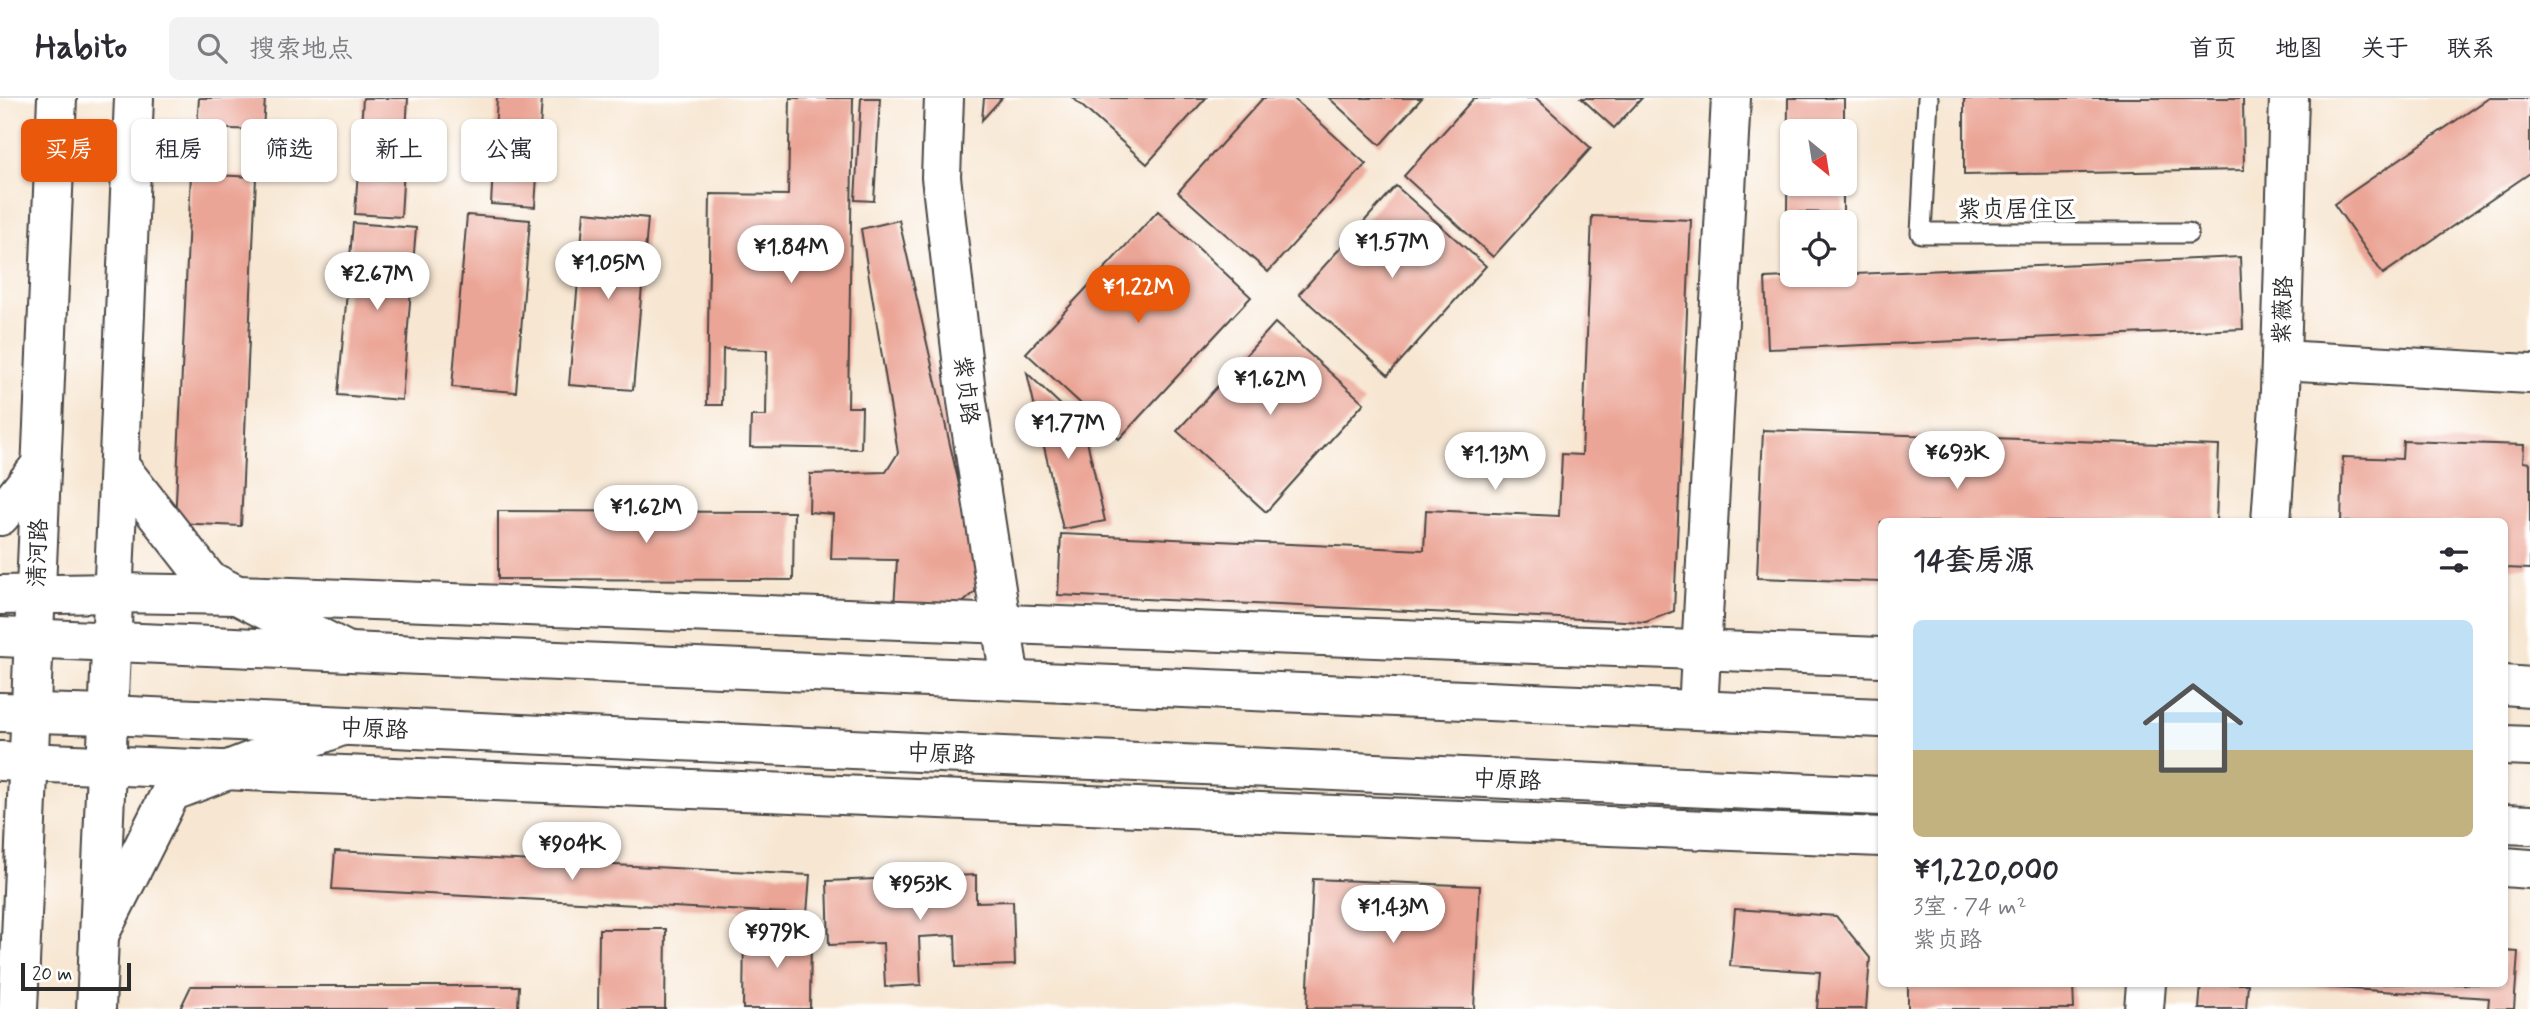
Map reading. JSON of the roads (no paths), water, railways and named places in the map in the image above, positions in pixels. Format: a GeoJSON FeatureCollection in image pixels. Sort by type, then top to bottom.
{"type":"FeatureCollection","features":[{"type":"Feature","properties":{"kind":"street","name":"清河路"},"geometry":{"type":"LineString","coordinates":[[18,1009],[21,944],[14,762],[18,594],[41,465],[57,98]]}},
{"type":"Feature","properties":{"kind":"street"},"geometry":{"type":"LineString","coordinates":[[96,1009],[134,98]]}},
{"type":"Feature","properties":{"kind":"street","name":"紫贞路"},"geometry":{"type":"LineString","coordinates":[[944,98],[941,177],[967,401],[1010,680]]}},
{"type":"Feature","properties":{"kind":"street"},"geometry":{"type":"LineString","coordinates":[[1698,710],[1731,98]]}},
{"type":"Feature","properties":{"kind":"street","name":"紫薇路"},"geometry":{"type":"LineString","coordinates":[[2271,518],[2281,360],[2288,98]]}},
{"type":"Feature","properties":{"kind":"street"},"geometry":{"type":"LineString","coordinates":[[2281,360],[2530,374]]}},
{"type":"Feature","properties":{"kind":"street"},"geometry":{"type":"LineString","coordinates":[[0,516],[41,465]]}},
{"type":"Feature","properties":{"kind":"street"},"geometry":{"type":"LineString","coordinates":[[119,466],[208,580],[346,650]]}},
{"type":"Feature","properties":{"kind":"street"},"geometry":{"type":"LineString","coordinates":[[18,594],[238,595],[1878,657]]}},
{"type":"Feature","properties":{"kind":"street"},"geometry":{"type":"LineString","coordinates":[[17,637],[1878,718]]}},
{"type":"Feature","properties":{"kind":"street"},"geometry":{"type":"LineString","coordinates":[[2508,685],[2530,687]]}},
{"type":"Feature","properties":{"kind":"street","name":"中原路"},"geometry":{"type":"LineString","coordinates":[[15,712],[1878,796]]}},
{"type":"Feature","properties":{"kind":"street"},"geometry":{"type":"LineString","coordinates":[[99,935],[172,792],[342,726]]}},
{"type":"Feature","properties":{"kind":"street"},"geometry":{"type":"LineString","coordinates":[[2508,745],[2530,746]]}},
{"type":"Feature","properties":{"kind":"street"},"geometry":{"type":"LineString","coordinates":[[14,762],[1878,838]]}},
{"type":"Feature","properties":{"kind":"street"},"geometry":{"type":"LineString","coordinates":[[2508,824],[2530,825]]}},
{"type":"Feature","properties":{"kind":"street"},"geometry":{"type":"LineString","coordinates":[[2508,867],[2530,869]]}},
{"type":"Feature","properties":{"kind":"street"},"geometry":{"type":"LineString","coordinates":[[0,904],[21,944]]}},
{"type":"Feature","properties":{"kind":"street"},"geometry":{"type":"LineString","coordinates":[[2144,1009],[2146,987]]}},
{"type":"Feature","properties":{"kind":"lane"},"geometry":{"type":"LineString","coordinates":[[1928,98],[1921,233],[2188,233]]}},
{"type":"Feature","properties":{"kind":"district","name":"紫贞居住区"},"geometry":{"type":"Point","coordinates":[2017,209]}}]}
